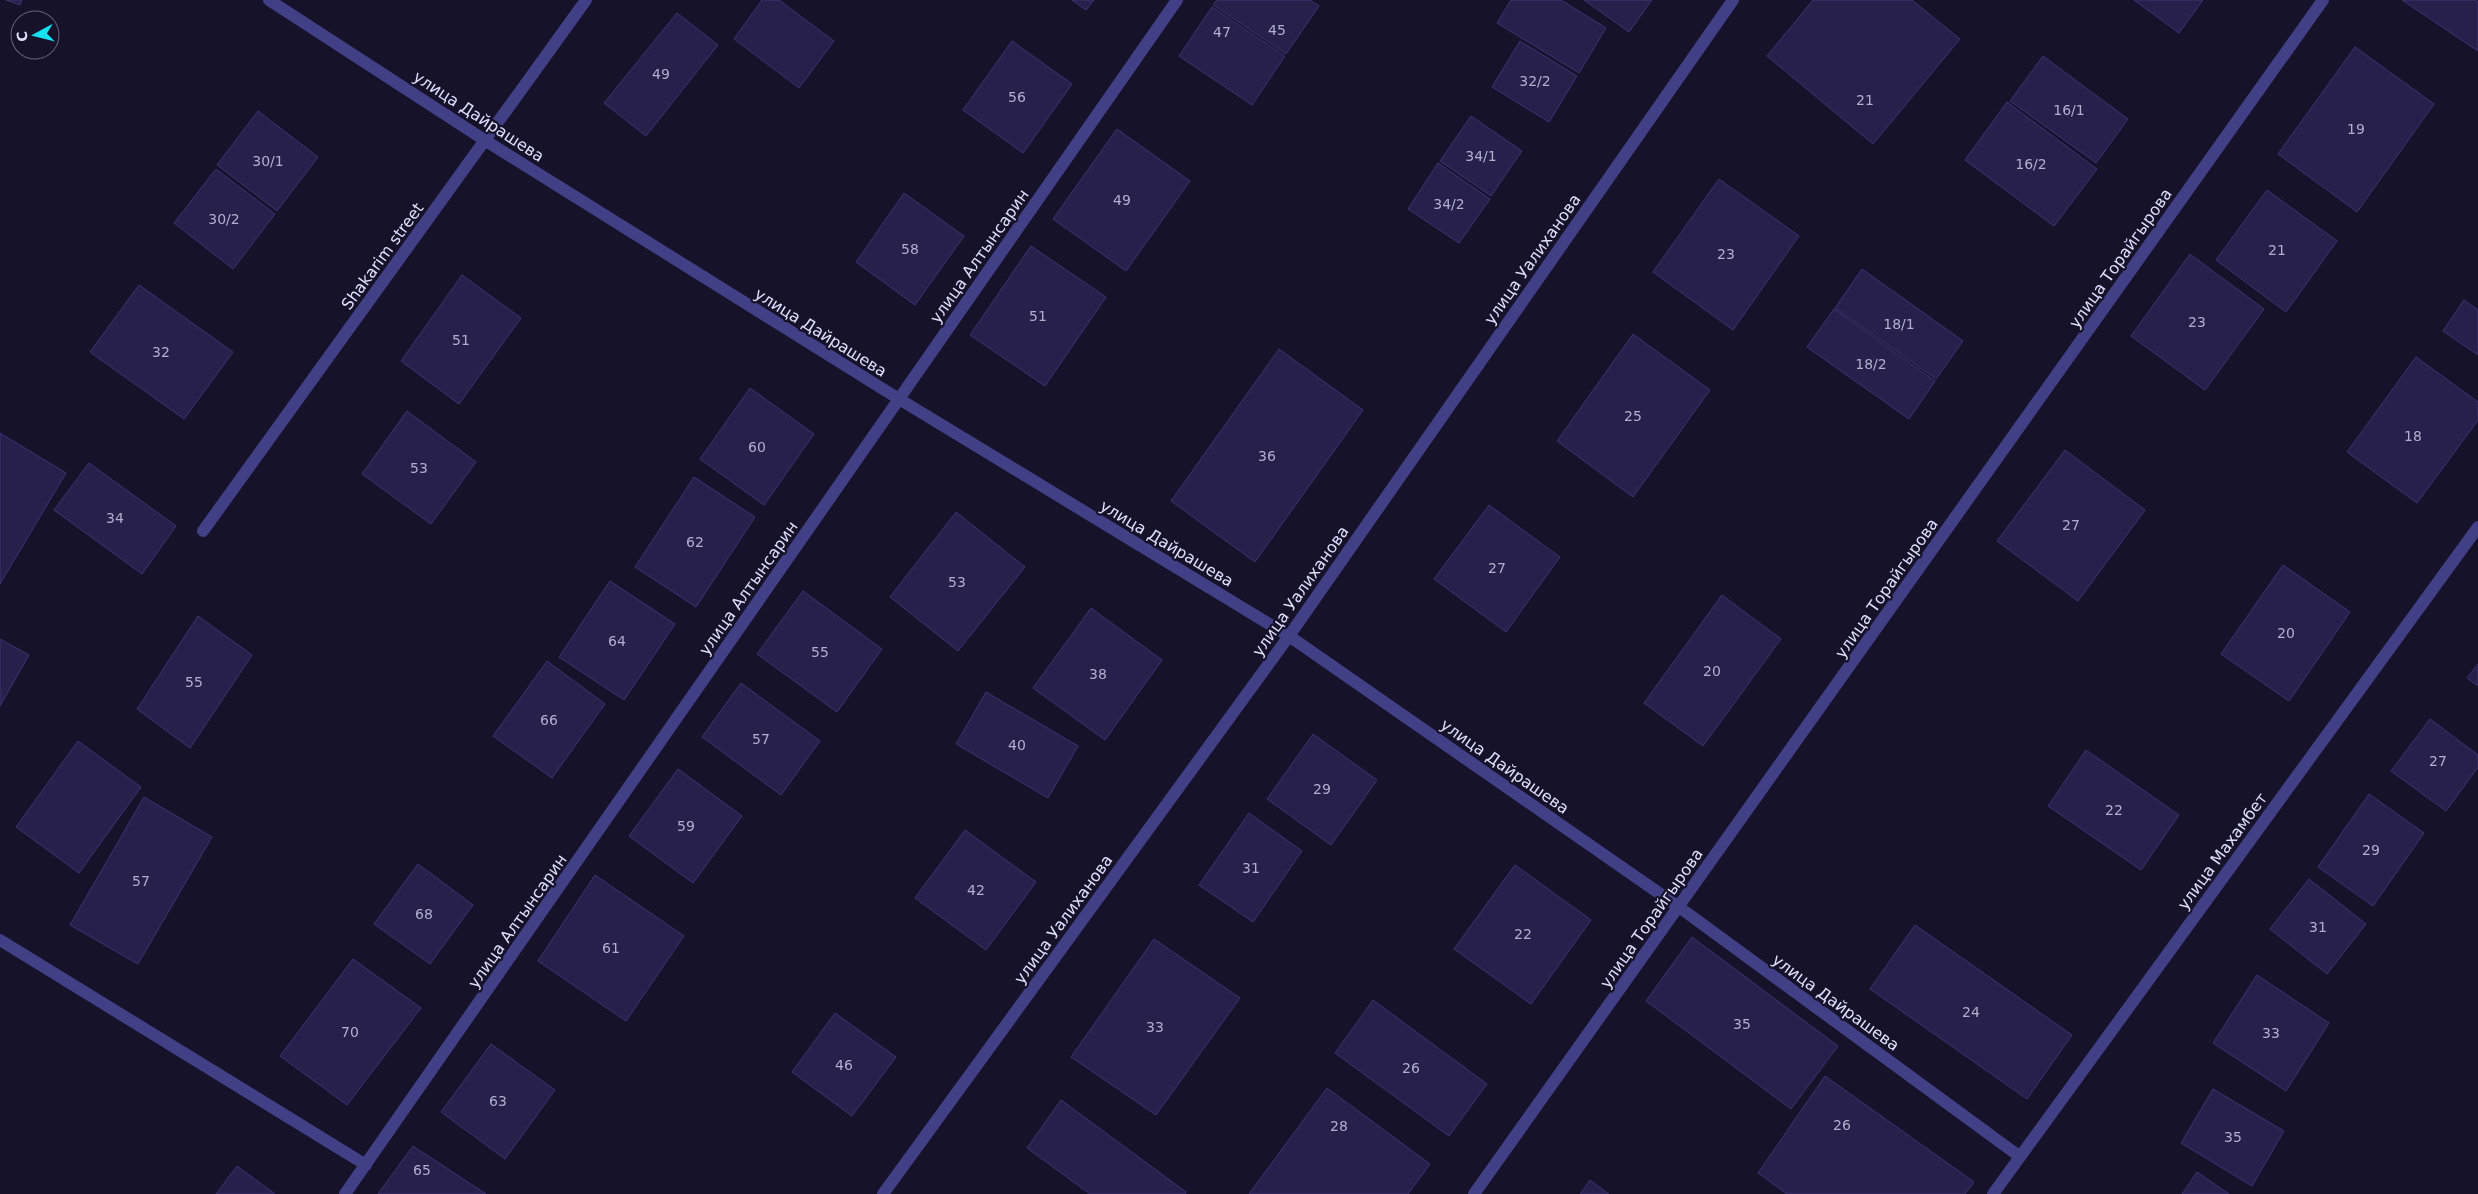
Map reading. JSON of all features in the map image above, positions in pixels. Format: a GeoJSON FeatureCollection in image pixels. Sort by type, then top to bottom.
{"type":"FeatureCollection","features":[{"type":"Feature","properties":{"kind":"street","name":"улица Дайрашева"},"geometry":{"type":"LineString","coordinates":[[269,0],[486,141],[899,399],[1289,636],[1679,907],[2019,1156]]}},
{"type":"Feature","properties":{"kind":"street","name":"Shakarim street"},"geometry":{"type":"LineString","coordinates":[[203,531],[586,0]]}},
{"type":"Feature","properties":{"kind":"street","name":"улица Алтынсарин"},"geometry":{"type":"LineString","coordinates":[[345,1194],[1177,0]]}},
{"type":"Feature","properties":{"kind":"street","name":"улица Уалиханова"},"geometry":{"type":"LineString","coordinates":[[883,1194],[1289,636],[1733,0]]}},
{"type":"Feature","properties":{"kind":"street","name":"улица Торайгырова"},"geometry":{"type":"LineString","coordinates":[[1474,1194],[2322,0]]}},
{"type":"Feature","properties":{"kind":"street","name":"улица Махамбет"},"geometry":{"type":"LineString","coordinates":[[1993,1194],[2478,527]]}},
{"type":"Feature","properties":{"kind":"street"},"geometry":{"type":"LineString","coordinates":[[0,940],[366,1165]]}},
{"type":"Feature","properties":{"kind":"building"},"geometry":{"type":"Polygon","coordinates":[[[6,0],[22,0],[20,5],[6,0]]]}},
{"type":"Feature","properties":{"kind":"building"},"geometry":{"type":"Polygon","coordinates":[[[762,0],[779,0],[834,41],[799,88],[734,39],[762,0]]]}},
{"type":"Feature","properties":{"kind":"building"},"geometry":{"type":"Polygon","coordinates":[[[1072,0],[1094,0],[1086,10],[1072,0]]]}},
{"type":"Feature","properties":{"kind":"building"},"geometry":{"type":"Polygon","coordinates":[[[1217,0],[1310,0],[1319,6],[1286,54],[1213,5],[1217,0]]]}},
{"type":"Feature","properties":{"kind":"building"},"geometry":{"type":"Polygon","coordinates":[[[1511,0],[1561,0],[1606,28],[1579,73],[1497,23],[1511,0]]]}},
{"type":"Feature","properties":{"kind":"building"},"geometry":{"type":"Polygon","coordinates":[[[1584,0],[1652,0],[1629,32],[1584,0]]]}},
{"type":"Feature","properties":{"kind":"building"},"geometry":{"type":"Polygon","coordinates":[[[1813,0],[1912,0],[1960,39],[1873,144],[1767,56],[1813,0]]]}},
{"type":"Feature","properties":{"kind":"building"},"geometry":{"type":"Polygon","coordinates":[[[2134,0],[2203,0],[2179,33],[2134,0]]]}},
{"type":"Feature","properties":{"kind":"building"},"geometry":{"type":"Polygon","coordinates":[[[2402,0],[2475,0],[2478,2],[2478,51],[2402,0]]]}},
{"type":"Feature","properties":{"kind":"building"},"geometry":{"type":"Polygon","coordinates":[[[1212,7],[1285,56],[1252,105],[1179,56],[1212,7]]]}},
{"type":"Feature","properties":{"kind":"building"},"geometry":{"type":"Polygon","coordinates":[[[677,13],[718,45],[646,136],[604,103],[677,13]]]}},
{"type":"Feature","properties":{"kind":"building"},"geometry":{"type":"Polygon","coordinates":[[[1012,41],[1072,84],[1023,153],[963,110],[1012,41]]]}},
{"type":"Feature","properties":{"kind":"building"},"geometry":{"type":"Polygon","coordinates":[[[1520,41],[1577,76],[1549,122],[1492,87],[1520,41]]]}},
{"type":"Feature","properties":{"kind":"building"},"geometry":{"type":"Polygon","coordinates":[[[2355,47],[2434,104],[2357,212],[2278,154],[2355,47]]]}},
{"type":"Feature","properties":{"kind":"building"},"geometry":{"type":"Polygon","coordinates":[[[2043,56],[2128,119],[2096,163],[2010,101],[2043,56]]]}},
{"type":"Feature","properties":{"kind":"building"},"geometry":{"type":"Polygon","coordinates":[[[2007,102],[2097,169],[2054,226],[1965,160],[2007,102]]]}},
{"type":"Feature","properties":{"kind":"building"},"geometry":{"type":"Polygon","coordinates":[[[258,111],[318,157],[277,211],[217,165],[258,111]]]}},
{"type":"Feature","properties":{"kind":"building"},"geometry":{"type":"Polygon","coordinates":[[[1471,116],[1522,151],[1491,196],[1440,161],[1471,116]]]}},
{"type":"Feature","properties":{"kind":"building"},"geometry":{"type":"Polygon","coordinates":[[[1117,129],[1190,181],[1126,271],[1053,219],[1117,129]]]}},
{"type":"Feature","properties":{"kind":"building"},"geometry":{"type":"Polygon","coordinates":[[[1438,163],[1490,199],[1459,243],[1408,209],[1438,163]]]}},
{"type":"Feature","properties":{"kind":"building"},"geometry":{"type":"Polygon","coordinates":[[[216,169],[275,214],[233,269],[174,223],[216,169]]]}},
{"type":"Feature","properties":{"kind":"building"},"geometry":{"type":"Polygon","coordinates":[[[1719,179],[1799,236],[1733,330],[1653,272],[1719,179]]]}},
{"type":"Feature","properties":{"kind":"building"},"geometry":{"type":"Polygon","coordinates":[[[2267,190],[2337,241],[2286,312],[2216,260],[2267,190]]]}},
{"type":"Feature","properties":{"kind":"building"},"geometry":{"type":"Polygon","coordinates":[[[904,193],[964,236],[915,305],[856,262],[904,193]]]}},
{"type":"Feature","properties":{"kind":"building"},"geometry":{"type":"Polygon","coordinates":[[[1031,246],[1106,297],[1045,386],[970,335],[1031,246]]]}},
{"type":"Feature","properties":{"kind":"building"},"geometry":{"type":"Polygon","coordinates":[[[2190,254],[2264,309],[2205,390],[2131,336],[2190,254]]]}},
{"type":"Feature","properties":{"kind":"building"},"geometry":{"type":"Polygon","coordinates":[[[1862,269],[1963,341],[1936,379],[1835,308],[1862,269]]]}},
{"type":"Feature","properties":{"kind":"building"},"geometry":{"type":"Polygon","coordinates":[[[462,275],[521,318],[459,404],[401,361],[462,275]]]}},
{"type":"Feature","properties":{"kind":"building"},"geometry":{"type":"Polygon","coordinates":[[[139,285],[233,352],[184,419],[90,352],[139,285]]]}},
{"type":"Feature","properties":{"kind":"building"},"geometry":{"type":"Polygon","coordinates":[[[2464,300],[2478,310],[2478,355],[2443,331],[2464,300]]]}},
{"type":"Feature","properties":{"kind":"building"},"geometry":{"type":"Polygon","coordinates":[[[1834,309],[1935,381],[1909,419],[1807,347],[1834,309]]]}},
{"type":"Feature","properties":{"kind":"building"},"geometry":{"type":"Polygon","coordinates":[[[1633,334],[1710,390],[1633,497],[1557,441],[1633,334]]]}},
{"type":"Feature","properties":{"kind":"building"},"geometry":{"type":"Polygon","coordinates":[[[1279,349],[1363,410],[1255,562],[1171,501],[1279,349]]]}},
{"type":"Feature","properties":{"kind":"building"},"geometry":{"type":"Polygon","coordinates":[[[2416,357],[2478,402],[2478,420],[2417,503],[2347,452],[2416,357]]]}},
{"type":"Feature","properties":{"kind":"building"},"geometry":{"type":"Polygon","coordinates":[[[750,388],[814,434],[764,505],[700,459],[750,388]]]}},
{"type":"Feature","properties":{"kind":"building"},"geometry":{"type":"Polygon","coordinates":[[[407,411],[476,462],[431,524],[362,474],[407,411]]]}},
{"type":"Feature","properties":{"kind":"building"},"geometry":{"type":"Polygon","coordinates":[[[0,433],[66,473],[0,584],[0,433]]]}},
{"type":"Feature","properties":{"kind":"building"},"geometry":{"type":"Polygon","coordinates":[[[2065,450],[2145,510],[2078,601],[1997,541],[2065,450]]]}},
{"type":"Feature","properties":{"kind":"building"},"geometry":{"type":"Polygon","coordinates":[[[89,463],[176,526],[142,574],[54,510],[89,463]]]}},
{"type":"Feature","properties":{"kind":"building"},"geometry":{"type":"Polygon","coordinates":[[[694,477],[755,517],[696,607],[635,567],[694,477]]]}},
{"type":"Feature","properties":{"kind":"building"},"geometry":{"type":"Polygon","coordinates":[[[1489,505],[1560,557],[1506,632],[1434,579],[1489,505]]]}},
{"type":"Feature","properties":{"kind":"building"},"geometry":{"type":"Polygon","coordinates":[[[956,512],[1025,567],[958,651],[890,597],[956,512]]]}},
{"type":"Feature","properties":{"kind":"building"},"geometry":{"type":"Polygon","coordinates":[[[2283,565],[2350,612],[2289,701],[2221,654],[2283,565]]]}},
{"type":"Feature","properties":{"kind":"building"},"geometry":{"type":"Polygon","coordinates":[[[610,581],[675,624],[624,700],[559,657],[610,581]]]}},
{"type":"Feature","properties":{"kind":"building"},"geometry":{"type":"Polygon","coordinates":[[[803,591],[882,649],[837,712],[757,654],[803,591]]]}},
{"type":"Feature","properties":{"kind":"building"},"geometry":{"type":"Polygon","coordinates":[[[1722,595],[1781,639],[1703,746],[1644,703],[1722,595]]]}},
{"type":"Feature","properties":{"kind":"building"},"geometry":{"type":"Polygon","coordinates":[[[1091,608],[1162,660],[1105,740],[1033,688],[1091,608]]]}},
{"type":"Feature","properties":{"kind":"building"},"geometry":{"type":"Polygon","coordinates":[[[198,616],[252,655],[190,748],[137,709],[198,616]]]}},
{"type":"Feature","properties":{"kind":"building"},"geometry":{"type":"Polygon","coordinates":[[[0,639],[29,655],[0,706],[0,639]]]}},
{"type":"Feature","properties":{"kind":"building"},"geometry":{"type":"Polygon","coordinates":[[[547,661],[605,704],[552,778],[493,736],[547,661]]]}},
{"type":"Feature","properties":{"kind":"building"},"geometry":{"type":"Polygon","coordinates":[[[2478,664],[2478,686],[2467,678],[2478,664]]]}},
{"type":"Feature","properties":{"kind":"building"},"geometry":{"type":"Polygon","coordinates":[[[741,683],[820,741],[781,795],[702,737],[741,683]]]}},
{"type":"Feature","properties":{"kind":"building"},"geometry":{"type":"Polygon","coordinates":[[[986,692],[1078,746],[1048,798],[956,744],[986,692]]]}},
{"type":"Feature","properties":{"kind":"building"},"geometry":{"type":"Polygon","coordinates":[[[2430,719],[2478,755],[2478,767],[2446,811],[2391,771],[2430,719]]]}},
{"type":"Feature","properties":{"kind":"building"},"geometry":{"type":"Polygon","coordinates":[[[1313,734],[1377,780],[1331,845],[1267,799],[1313,734]]]}},
{"type":"Feature","properties":{"kind":"building"},"geometry":{"type":"Polygon","coordinates":[[[78,741],[141,787],[79,873],[16,827],[78,741]]]}},
{"type":"Feature","properties":{"kind":"building"},"geometry":{"type":"Polygon","coordinates":[[[2086,750],[2179,815],[2141,870],[2048,806],[2086,750]]]}},
{"type":"Feature","properties":{"kind":"building"},"geometry":{"type":"Polygon","coordinates":[[[678,769],[742,816],[693,883],[629,836],[678,769]]]}},
{"type":"Feature","properties":{"kind":"building"},"geometry":{"type":"Polygon","coordinates":[[[2369,794],[2424,833],[2373,906],[2318,867],[2369,794]]]}},
{"type":"Feature","properties":{"kind":"building"},"geometry":{"type":"Polygon","coordinates":[[[144,797],[212,837],[138,964],[70,925],[144,797]]]}},
{"type":"Feature","properties":{"kind":"building"},"geometry":{"type":"Polygon","coordinates":[[[1249,813],[1302,851],[1253,922],[1199,885],[1249,813]]]}},
{"type":"Feature","properties":{"kind":"building"},"geometry":{"type":"Polygon","coordinates":[[[965,830],[1036,882],[986,950],[915,898],[965,830]]]}},
{"type":"Feature","properties":{"kind":"building"},"geometry":{"type":"Polygon","coordinates":[[[418,864],[473,905],[430,964],[374,924],[418,864]]]}},
{"type":"Feature","properties":{"kind":"building"},"geometry":{"type":"Polygon","coordinates":[[[1515,865],[1591,920],[1531,1004],[1454,949],[1515,865]]]}},
{"type":"Feature","properties":{"kind":"building"},"geometry":{"type":"Polygon","coordinates":[[[595,875],[684,936],[626,1021],[538,961],[595,875]]]}},
{"type":"Feature","properties":{"kind":"building"},"geometry":{"type":"Polygon","coordinates":[[[2309,879],[2366,924],[2327,974],[2270,929],[2309,879]]]}},
{"type":"Feature","properties":{"kind":"building"},"geometry":{"type":"Polygon","coordinates":[[[1915,925],[2072,1035],[2027,1099],[1870,989],[1915,925]]]}},
{"type":"Feature","properties":{"kind":"building"},"geometry":{"type":"Polygon","coordinates":[[[1692,937],[1838,1046],[1791,1109],[1646,1001],[1692,937]]]}},
{"type":"Feature","properties":{"kind":"building"},"geometry":{"type":"Polygon","coordinates":[[[1154,939],[1240,998],[1156,1115],[1071,1057],[1154,939]]]}},
{"type":"Feature","properties":{"kind":"building"},"geometry":{"type":"Polygon","coordinates":[[[353,959],[421,1008],[347,1105],[280,1056],[353,959]]]}},
{"type":"Feature","properties":{"kind":"building"},"geometry":{"type":"Polygon","coordinates":[[[2257,975],[2329,1023],[2286,1091],[2213,1043],[2257,975]]]}},
{"type":"Feature","properties":{"kind":"building"},"geometry":{"type":"Polygon","coordinates":[[[1373,1000],[1487,1084],[1449,1136],[1335,1053],[1373,1000]]]}},
{"type":"Feature","properties":{"kind":"building"},"geometry":{"type":"Polygon","coordinates":[[[835,1013],[896,1057],[852,1116],[792,1072],[835,1013]]]}},
{"type":"Feature","properties":{"kind":"building"},"geometry":{"type":"Polygon","coordinates":[[[491,1044],[555,1090],[505,1159],[441,1112],[491,1044]]]}},
{"type":"Feature","properties":{"kind":"building"},"geometry":{"type":"Polygon","coordinates":[[[1825,1076],[1974,1182],[1965,1194],[1787,1194],[1758,1173],[1825,1076]]]}},
{"type":"Feature","properties":{"kind":"building"},"geometry":{"type":"Polygon","coordinates":[[[1327,1088],[1430,1164],[1408,1194],[1249,1194],[1327,1088]]]}},
{"type":"Feature","properties":{"kind":"building"},"geometry":{"type":"Polygon","coordinates":[[[2213,1089],[2284,1131],[2252,1186],[2181,1143],[2213,1089]]]}},
{"type":"Feature","properties":{"kind":"building"},"geometry":{"type":"Polygon","coordinates":[[[1061,1100],[1186,1192],[1185,1194],[1090,1194],[1027,1148],[1061,1100]]]}},
{"type":"Feature","properties":{"kind":"building"},"geometry":{"type":"Polygon","coordinates":[[[413,1146],[486,1194],[378,1194],[413,1146]]]}},
{"type":"Feature","properties":{"kind":"building"},"geometry":{"type":"Polygon","coordinates":[[[237,1166],[275,1194],[216,1194],[237,1166]]]}},
{"type":"Feature","properties":{"kind":"building"},"geometry":{"type":"Polygon","coordinates":[[[2197,1172],[2229,1194],[2182,1194],[2197,1172]]]}},
{"type":"Feature","properties":{"kind":"building"},"geometry":{"type":"Polygon","coordinates":[[[1590,1180],[1609,1194],[1580,1194],[1590,1180]]]}}]}
